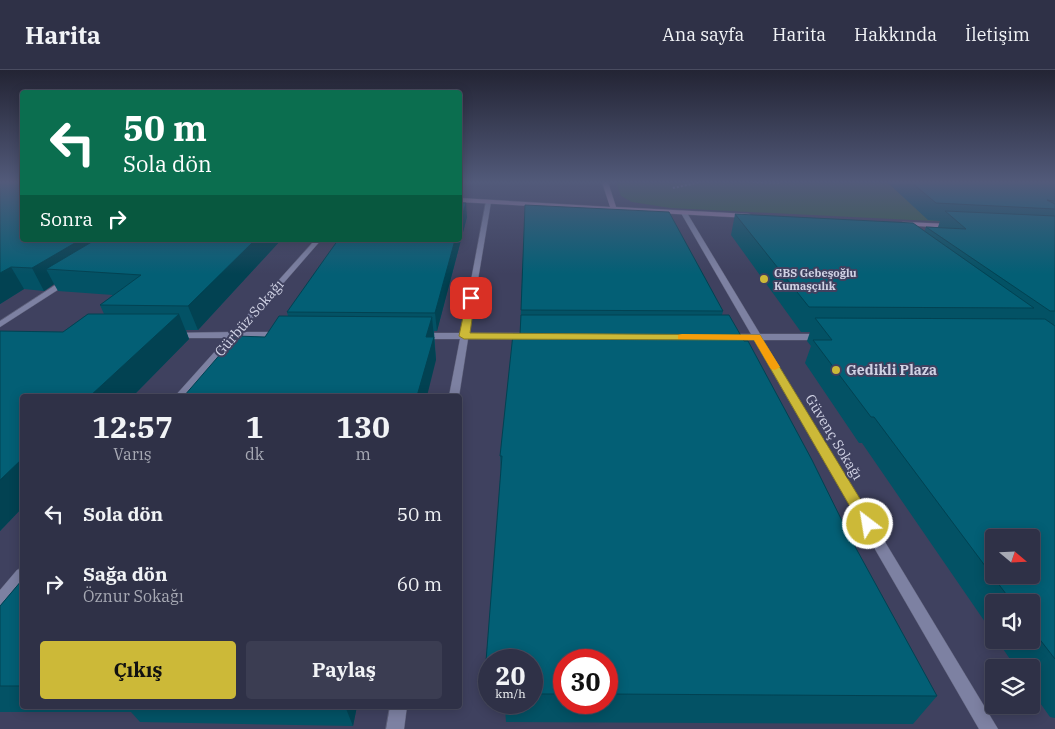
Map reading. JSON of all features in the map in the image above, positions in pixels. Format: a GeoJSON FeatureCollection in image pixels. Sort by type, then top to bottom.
{"type":"FeatureCollection","features":[{"type":"Feature","properties":{"kind":"main road"},"geometry":{"type":"LineString","coordinates":[[680,213],[761,217]]}},
{"type":"Feature","properties":{"kind":"main road"},"geometry":{"type":"LineString","coordinates":[[892,224],[959,227]]}},
{"type":"Feature","properties":{"kind":"street"},"geometry":{"type":"LineString","coordinates":[[454,394],[486,213]]}},
{"type":"Feature","properties":{"kind":"street","name":"Güvenç Sokağı"},"geometry":{"type":"LineString","coordinates":[[684,213],[989,729]]}},
{"type":"Feature","properties":{"kind":"street","name":"Gürbüz Sokağı"},"geometry":{"type":"LineString","coordinates":[[182,394],[316,242]]}},
{"type":"Feature","properties":{"kind":"street"},"geometry":{"type":"LineString","coordinates":[[0,325],[74,277]]}},
{"type":"Feature","properties":{"kind":"street"},"geometry":{"type":"LineString","coordinates":[[166,334],[292,335]]}},
{"type":"Feature","properties":{"kind":"street"},"geometry":{"type":"LineString","coordinates":[[407,336],[533,336]]}},
{"type":"Feature","properties":{"kind":"street"},"geometry":{"type":"LineString","coordinates":[[718,337],[836,337]]}},
{"type":"Feature","properties":{"kind":"street"},"geometry":{"type":"LineString","coordinates":[[0,600],[20,576]]}},
{"type":"Feature","properties":{"kind":"street"},"geometry":{"type":"LineString","coordinates":[[396,729],[399,709]]}},
{"type":"Feature","properties":{"kind":"green space"},"geometry":{"type":"Polygon","coordinates":[[[766,213],[1055,213],[1055,227],[766,213]]]}},
{"type":"Feature","properties":{"kind":"building"},"geometry":{"type":"Polygon","coordinates":[[[0,213],[20,213],[20,242],[77,242],[32,268],[11,267],[0,273],[0,213]]]}},
{"type":"Feature","properties":{"kind":"building"},"geometry":{"type":"Polygon","coordinates":[[[525,213],[669,213],[723,311],[521,310],[525,213]]]}},
{"type":"Feature","properties":{"kind":"building"},"geometry":{"type":"Polygon","coordinates":[[[947,213],[1055,216],[1055,311],[1050,311],[926,227],[966,229],[947,213]]]}},
{"type":"Feature","properties":{"kind":"building"},"geometry":{"type":"Polygon","coordinates":[[[735,214],[913,223],[1034,308],[809,307],[735,214]]]}},
{"type":"Feature","properties":{"kind":"building"},"geometry":{"type":"Polygon","coordinates":[[[92,242],[253,242],[188,306],[100,305],[141,275],[46,269],[92,242]]]}},
{"type":"Feature","properties":{"kind":"building"},"geometry":{"type":"Polygon","coordinates":[[[337,242],[454,242],[435,313],[287,312],[337,242]]]}},
{"type":"Feature","properties":{"kind":"building"},"geometry":{"type":"Polygon","coordinates":[[[88,314],[179,314],[92,394],[20,394],[20,461],[0,480],[0,331],[63,332],[88,314]]]}},
{"type":"Feature","properties":{"kind":"building"},"geometry":{"type":"Polygon","coordinates":[[[521,315],[729,315],[744,341],[748,341],[812,460],[852,541],[937,696],[618,694],[618,649],[553,649],[553,694],[543,694],[543,649],[487,649],[502,456],[500,456],[513,334],[520,334],[521,315]]]}},
{"type":"Feature","properties":{"kind":"building"},"geometry":{"type":"Polygon","coordinates":[[[279,316],[432,317],[426,337],[434,337],[418,394],[186,394],[236,336],[265,337],[279,316]]]}},
{"type":"Feature","properties":{"kind":"building"},"geometry":{"type":"Polygon","coordinates":[[[815,318],[1045,319],[1055,326],[1055,659],[1040,640],[1040,594],[1006,594],[999,584],[1040,584],[1040,529],[985,529],[985,566],[874,417],[871,417],[813,340],[832,340],[815,318]]]}},
{"type":"Feature","properties":{"kind":"building"},"geometry":{"type":"Polygon","coordinates":[[[20,582],[20,686],[0,686],[0,606],[20,582]]]}},
{"type":"Feature","properties":{"kind":"slow traffic"},"geometry":{"type":"LineString","coordinates":[[682,337],[757,337],[775,367]]}},
{"type":"Feature","properties":{"kind":"place","name":"GBS Gebeşoğlu Kumaşçılık"},"geometry":{"type":"Point","coordinates":[764,279]}},
{"type":"Feature","properties":{"kind":"place","name":"Gedikli Plaza"},"geometry":{"type":"Point","coordinates":[836,370]}},
{"type":"Feature","properties":{"kind":"route"},"geometry":{"type":"LineString","coordinates":[[471,298],[464,336],[757,337],[868,524]]}}]}
